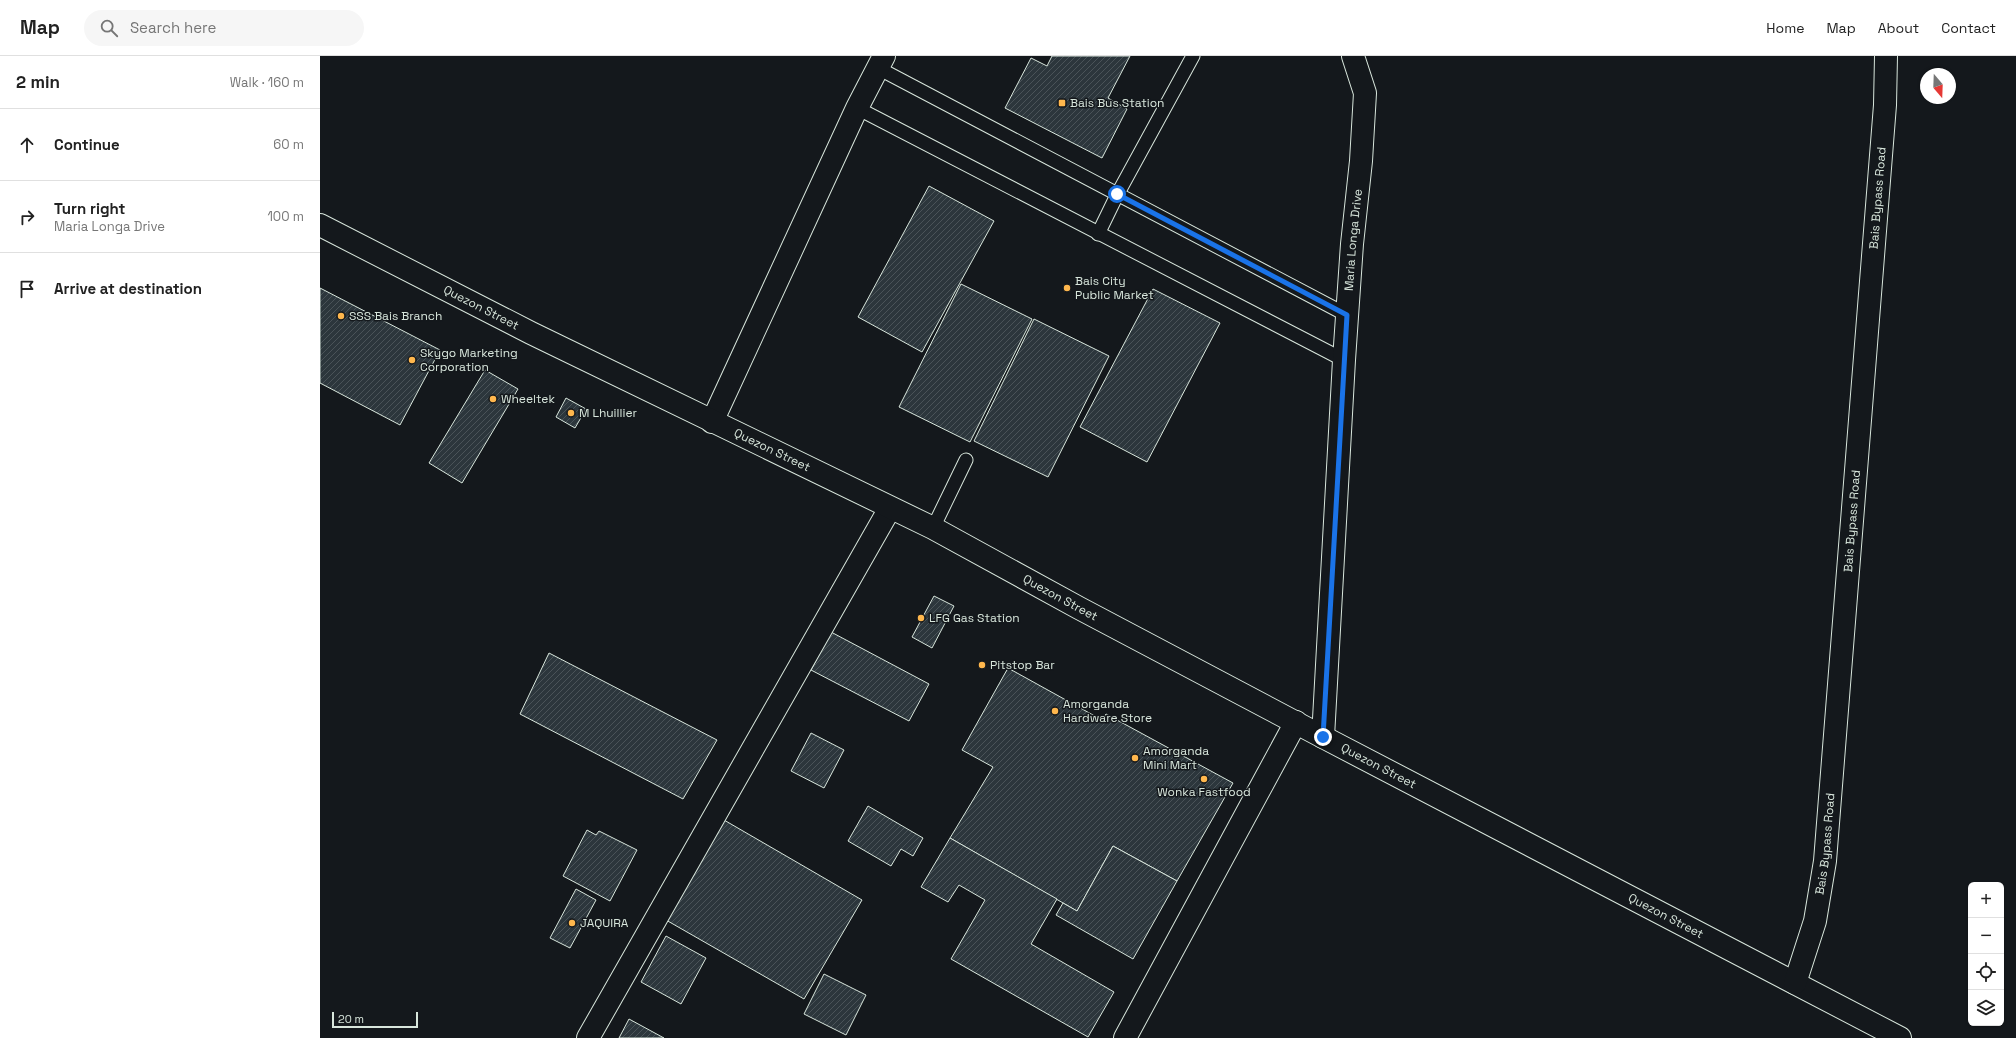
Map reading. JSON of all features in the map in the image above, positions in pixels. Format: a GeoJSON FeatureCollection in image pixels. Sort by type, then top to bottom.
{"type":"FeatureCollection","features":[{"type":"Feature","properties":{"kind":"main road","name":"Maria Longa Drive"},"geometry":{"type":"LineString","coordinates":[[1323,737],[1344,360],[1352,244],[1361,161],[1365,93],[1353,56]]}},
{"type":"Feature","properties":{"kind":"main road","name":"Bais Bypass Road"},"geometry":{"type":"LineString","coordinates":[[1795,983],[1815,921],[1825,861],[1884,121],[1886,56]]}},
{"type":"Feature","properties":{"kind":"main road"},"geometry":{"type":"LineString","coordinates":[[712,422],[857,108],[881,62]]}},
{"type":"Feature","properties":{"kind":"main road","name":"Quezon Street"},"geometry":{"type":"LineString","coordinates":[[320,225],[531,333],[933,528],[1079,608],[1323,737],[1900,1038]]}},
{"type":"Feature","properties":{"kind":"main road"},"geometry":{"type":"LineString","coordinates":[[588,1038],[890,508]]}},
{"type":"Feature","properties":{"kind":"main road"},"geometry":{"type":"LineString","coordinates":[[1125,1038],[1296,722]]}},
{"type":"Feature","properties":{"kind":"lane"},"geometry":{"type":"LineString","coordinates":[[1098,234],[1117,194],[1192,56]]}},
{"type":"Feature","properties":{"kind":"lane"},"geometry":{"type":"LineString","coordinates":[[881,62],[1117,194],[1347,315]]}},
{"type":"Feature","properties":{"kind":"lane"},"geometry":{"type":"LineString","coordinates":[[857,108],[1344,360]]}},
{"type":"Feature","properties":{"kind":"lane"},"geometry":{"type":"LineString","coordinates":[[933,528],[966,460]]}},
{"type":"Feature","properties":{"kind":"building","name":"Bais Bus Station"},"geometry":{"type":"Polygon","coordinates":[[[1052,56],[1130,56],[1108,98],[1127,109],[1102,158],[1005,108],[1031,58],[1047,66],[1052,56]]]}},
{"type":"Feature","properties":{"kind":"building"},"geometry":{"type":"Polygon","coordinates":[[[929,186],[994,221],[922,352],[858,317],[929,186]]]}},
{"type":"Feature","properties":{"kind":"building"},"geometry":{"type":"Polygon","coordinates":[[[961,284],[1032,319],[970,442],[899,407],[961,284]]]}},
{"type":"Feature","properties":{"kind":"building"},"geometry":{"type":"Polygon","coordinates":[[[320,288],[440,350],[400,425],[320,383],[320,288]]]}},
{"type":"Feature","properties":{"kind":"building"},"geometry":{"type":"Polygon","coordinates":[[[1153,289],[1220,323],[1147,462],[1080,427],[1153,289]]]}},
{"type":"Feature","properties":{"kind":"building"},"geometry":{"type":"Polygon","coordinates":[[[1034,319],[1109,356],[1048,477],[974,441],[1034,319]]]}},
{"type":"Feature","properties":{"kind":"building"},"geometry":{"type":"Polygon","coordinates":[[[485,370],[518,389],[462,483],[429,463],[485,370]]]}},
{"type":"Feature","properties":{"kind":"building","name":"M Lhuillier"},"geometry":{"type":"Polygon","coordinates":[[[566,398],[586,409],[575,428],[556,417],[566,398]]]}},
{"type":"Feature","properties":{"kind":"building"},"geometry":{"type":"Polygon","coordinates":[[[934,596],[954,606],[932,648],[912,637],[934,596]]]}},
{"type":"Feature","properties":{"kind":"building"},"geometry":{"type":"Polygon","coordinates":[[[831,632],[929,684],[909,721],[811,670],[831,632]]]}},
{"type":"Feature","properties":{"kind":"building"},"geometry":{"type":"Polygon","coordinates":[[[549,653],[717,740],[683,799],[520,714],[549,653]]]}},
{"type":"Feature","properties":{"kind":"building"},"geometry":{"type":"Polygon","coordinates":[[[1008,668],[1102,720],[1106,714],[1233,783],[1177,881],[1113,846],[1077,911],[950,838],[993,767],[962,750],[1008,668]]]}},
{"type":"Feature","properties":{"kind":"building"},"geometry":{"type":"Polygon","coordinates":[[[811,733],[844,750],[824,788],[791,771],[811,733]]]}},
{"type":"Feature","properties":{"kind":"building"},"geometry":{"type":"Polygon","coordinates":[[[868,806],[923,838],[913,856],[901,849],[891,866],[848,841],[868,806]]]}},
{"type":"Feature","properties":{"kind":"building"},"geometry":{"type":"Polygon","coordinates":[[[724,820],[862,900],[804,999],[666,920],[724,820]]]}},
{"type":"Feature","properties":{"kind":"building"},"geometry":{"type":"Polygon","coordinates":[[[587,830],[596,835],[599,831],[637,850],[610,901],[563,876],[587,830]]]}},
{"type":"Feature","properties":{"kind":"building"},"geometry":{"type":"Polygon","coordinates":[[[950,838],[1057,899],[1031,944],[1114,992],[1088,1037],[951,959],[985,900],[959,885],[948,902],[921,887],[950,838]]]}},
{"type":"Feature","properties":{"kind":"building"},"geometry":{"type":"Polygon","coordinates":[[[1113,846],[1177,881],[1133,959],[1056,915],[1063,903],[1077,911],[1113,846]]]}},
{"type":"Feature","properties":{"kind":"building"},"geometry":{"type":"Polygon","coordinates":[[[576,889],[596,900],[570,948],[550,938],[576,889]]]}},
{"type":"Feature","properties":{"kind":"building"},"geometry":{"type":"Polygon","coordinates":[[[666,936],[706,958],[681,1004],[641,982],[666,936]]]}},
{"type":"Feature","properties":{"kind":"building"},"geometry":{"type":"Polygon","coordinates":[[[824,974],[866,995],[846,1035],[804,1014],[824,974]]]}},
{"type":"Feature","properties":{"kind":"building"},"geometry":{"type":"Polygon","coordinates":[[[629,1019],[664,1038],[619,1038],[629,1019]]]}},
{"type":"Feature","properties":{"kind":"place","name":"Bais Bus Station"},"geometry":{"type":"Point","coordinates":[1062,103]}},
{"type":"Feature","properties":{"kind":"place","name":"Bais City Public Market"},"geometry":{"type":"Point","coordinates":[1067,288]}},
{"type":"Feature","properties":{"kind":"place","name":"SSS Bais Branch"},"geometry":{"type":"Point","coordinates":[341,316]}},
{"type":"Feature","properties":{"kind":"place","name":"Skygo Marketing Corporation"},"geometry":{"type":"Point","coordinates":[412,360]}},
{"type":"Feature","properties":{"kind":"place","name":"Wheeltek"},"geometry":{"type":"Point","coordinates":[493,399]}},
{"type":"Feature","properties":{"kind":"place","name":"M Lhuillier"},"geometry":{"type":"Point","coordinates":[571,413]}},
{"type":"Feature","properties":{"kind":"place","name":"LFG Gas Station"},"geometry":{"type":"Point","coordinates":[921,618]}},
{"type":"Feature","properties":{"kind":"place","name":"Pitstop Bar"},"geometry":{"type":"Point","coordinates":[982,665]}},
{"type":"Feature","properties":{"kind":"place","name":"Amorganda Hardware Store"},"geometry":{"type":"Point","coordinates":[1055,711]}},
{"type":"Feature","properties":{"kind":"place","name":"Amorganda Mini Mart"},"geometry":{"type":"Point","coordinates":[1135,758]}},
{"type":"Feature","properties":{"kind":"place","name":"Wonka Fastfood"},"geometry":{"type":"Point","coordinates":[1204,779]}},
{"type":"Feature","properties":{"kind":"place","name":"JAQUIRA"},"geometry":{"type":"Point","coordinates":[572,923]}},
{"type":"Feature","properties":{"kind":"route"},"geometry":{"type":"LineString","coordinates":[[1117,194],[1347,315],[1323,737]]}}]}
